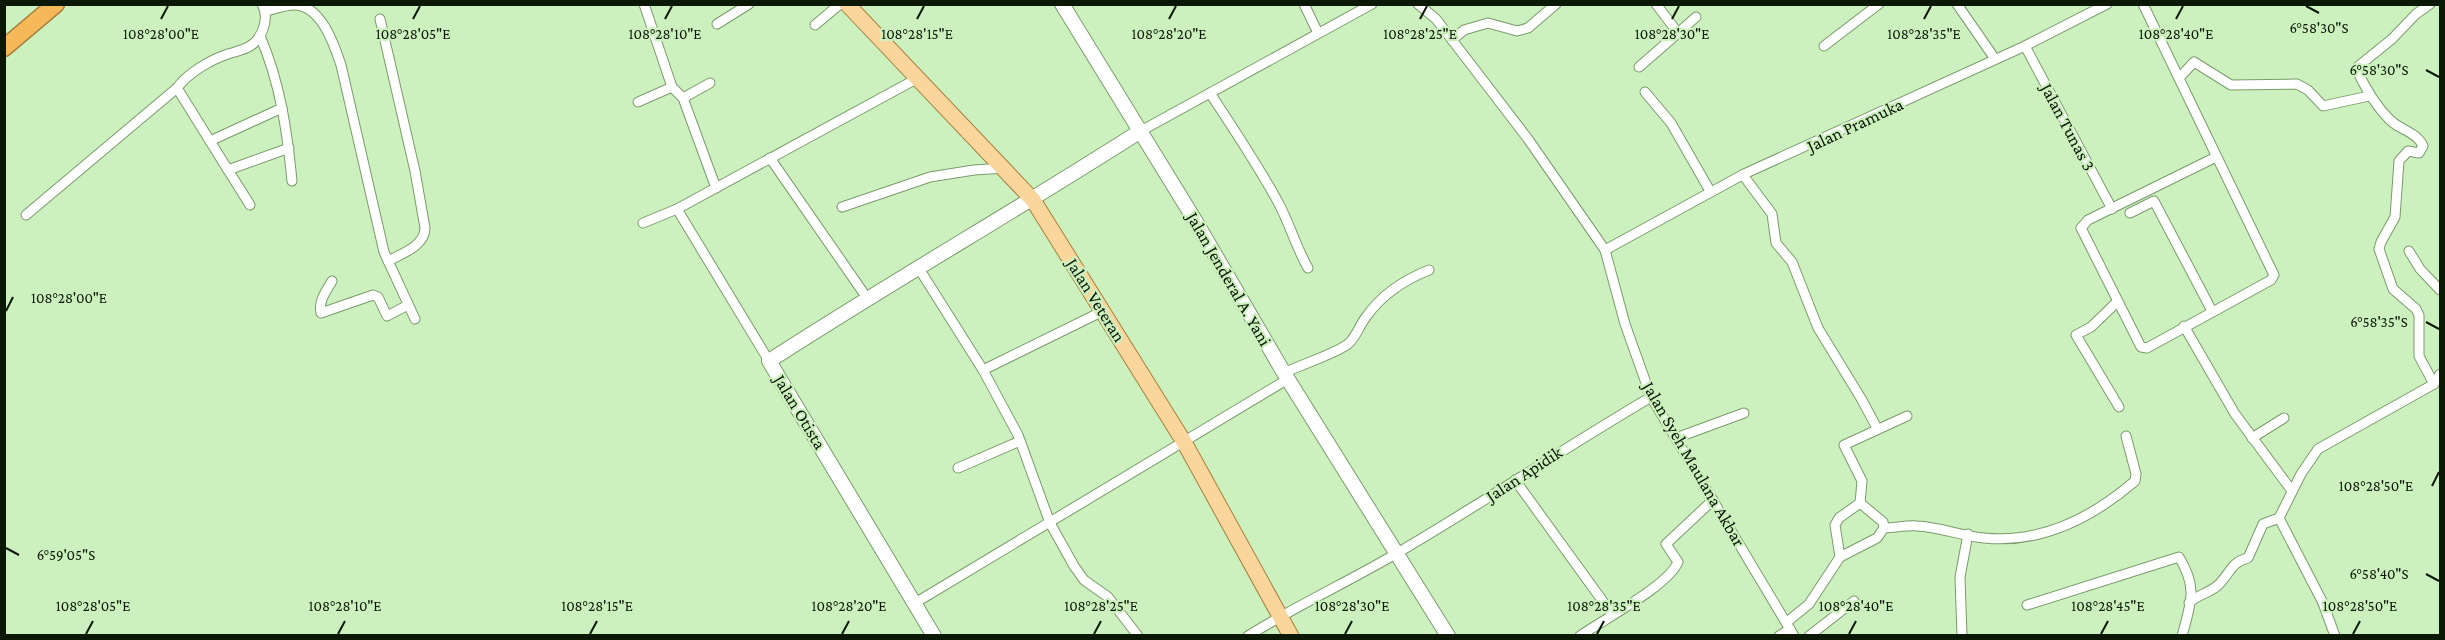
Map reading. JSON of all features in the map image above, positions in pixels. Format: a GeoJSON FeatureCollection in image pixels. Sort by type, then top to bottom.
{"type":"FeatureCollection","features":[{"type":"Feature","properties":{"kind":"highway"},"geometry":{"type":"LineString","coordinates":[[4,48],[56,4]]}},
{"type":"Feature","properties":{"kind":"main road","name":"Jalan Veteran"},"geometry":{"type":"LineString","coordinates":[[847,4],[1033,200],[1184,442],[1291,636]]}},
{"type":"Feature","properties":{"kind":"street"},"geometry":{"type":"LineString","coordinates":[[644,4],[672,87],[683,98],[717,188]]}},
{"type":"Feature","properties":{"kind":"street"},"geometry":{"type":"LineString","coordinates":[[717,24],[749,4]]}},
{"type":"Feature","properties":{"kind":"street"},"geometry":{"type":"LineString","coordinates":[[815,25],[840,4]]}},
{"type":"Feature","properties":{"kind":"street","name":"Jalan Jenderal A. Yani"},"geometry":{"type":"LineString","coordinates":[[1062,4],[1196,222],[1286,376],[1448,636]]}},
{"type":"Feature","properties":{"kind":"street"},"geometry":{"type":"LineString","coordinates":[[1304,4],[1318,33]]}},
{"type":"Feature","properties":{"kind":"street"},"geometry":{"type":"LineString","coordinates":[[1139,132],[1372,4]]}},
{"type":"Feature","properties":{"kind":"street","name":"Jalan Syeh Maulana Akbar"},"geometry":{"type":"LineString","coordinates":[[1418,4],[1436,19],[1528,139],[1605,250],[1625,324],[1651,397],[1790,629]]}},
{"type":"Feature","properties":{"kind":"street"},"geometry":{"type":"LineString","coordinates":[[1452,40],[1464,30],[1488,23],[1517,31],[1528,28],[1556,4]]}},
{"type":"Feature","properties":{"kind":"street"},"geometry":{"type":"LineString","coordinates":[[1656,4],[1678,33]]}},
{"type":"Feature","properties":{"kind":"street"},"geometry":{"type":"LineString","coordinates":[[1824,46],[1879,4]]}},
{"type":"Feature","properties":{"kind":"street"},"geometry":{"type":"LineString","coordinates":[[1957,4],[1995,59]]}},
{"type":"Feature","properties":{"kind":"street","name":"Jalan Pramuka"},"geometry":{"type":"LineString","coordinates":[[1605,250],[1710,191],[2025,46],[2107,4]]}},
{"type":"Feature","properties":{"kind":"street"},"geometry":{"type":"LineString","coordinates":[[2143,4],[2216,157],[2272,266],[2274,275],[2271,280],[2147,348],[2141,347],[2080,228],[2088,220],[2216,157]]}},
{"type":"Feature","properties":{"kind":"street"},"geometry":{"type":"LineString","coordinates":[[2430,4],[2356,68],[2369,96],[2391,122],[2419,139],[2423,146],[2419,153],[2408,151],[2399,161],[2395,217],[2379,249],[2393,289],[2419,315],[2419,356],[2433,384]]}},
{"type":"Feature","properties":{"kind":"street"},"geometry":{"type":"LineString","coordinates":[[292,181],[282,108],[274,72],[260,36],[264,8],[291,5],[310,10],[332,39],[341,65],[374,213],[388,261],[415,319]]}},
{"type":"Feature","properties":{"kind":"street"},"geometry":{"type":"LineString","coordinates":[[1639,67],[1696,17]]}},
{"type":"Feature","properties":{"kind":"street"},"geometry":{"type":"LineString","coordinates":[[380,19],[413,162],[425,228],[424,235],[415,245],[388,261]]}},
{"type":"Feature","properties":{"kind":"street"},"geometry":{"type":"LineString","coordinates":[[26,215],[177,88],[182,81],[210,62],[253,45],[260,36]]}},
{"type":"Feature","properties":{"kind":"street","name":"Jalan Tunas 3"},"geometry":{"type":"LineString","coordinates":[[2025,46],[2112,209]]}},
{"type":"Feature","properties":{"kind":"street"},"geometry":{"type":"LineString","coordinates":[[2179,78],[2194,62],[2231,85],[2297,84],[2308,90],[2324,106],[2369,96]]}},
{"type":"Feature","properties":{"kind":"street"},"geometry":{"type":"LineString","coordinates":[[643,223],[677,209],[717,188],[918,78]]}},
{"type":"Feature","properties":{"kind":"street"},"geometry":{"type":"LineString","coordinates":[[683,98],[710,83]]}},
{"type":"Feature","properties":{"kind":"street"},"geometry":{"type":"LineString","coordinates":[[638,102],[672,87]]}},
{"type":"Feature","properties":{"kind":"street"},"geometry":{"type":"LineString","coordinates":[[177,88],[250,205]]}},
{"type":"Feature","properties":{"kind":"street"},"geometry":{"type":"LineString","coordinates":[[1646,92],[1671,123],[1710,191]]}},
{"type":"Feature","properties":{"kind":"street"},"geometry":{"type":"LineString","coordinates":[[1210,93],[1251,154],[1280,207],[1296,247],[1308,268]]}},
{"type":"Feature","properties":{"kind":"street"},"geometry":{"type":"LineString","coordinates":[[210,141],[282,108]]}},
{"type":"Feature","properties":{"kind":"street","name":"Jalan Otista"},"geometry":{"type":"LineString","coordinates":[[934,636],[769,361],[867,298],[1033,200],[1139,132]]}},
{"type":"Feature","properties":{"kind":"street"},"geometry":{"type":"LineString","coordinates":[[228,170],[289,148]]}},
{"type":"Feature","properties":{"kind":"street"},"geometry":{"type":"LineString","coordinates":[[770,158],[867,298]]}},
{"type":"Feature","properties":{"kind":"street"},"geometry":{"type":"LineString","coordinates":[[842,207],[930,177],[1005,168]]}},
{"type":"Feature","properties":{"kind":"street"},"geometry":{"type":"LineString","coordinates":[[1743,175],[1773,214],[1776,243],[1792,262],[1818,328],[1877,429]]}},
{"type":"Feature","properties":{"kind":"street"},"geometry":{"type":"LineString","coordinates":[[2130,213],[2154,201],[2212,311]]}},
{"type":"Feature","properties":{"kind":"street"},"geometry":{"type":"LineString","coordinates":[[677,209],[769,361]]}},
{"type":"Feature","properties":{"kind":"street"},"geometry":{"type":"LineString","coordinates":[[2409,251],[2420,269],[2440,290]]}},
{"type":"Feature","properties":{"kind":"street"},"geometry":{"type":"LineString","coordinates":[[918,267],[983,370],[1020,441],[1050,523],[1084,580],[1108,597],[1138,636]]}},
{"type":"Feature","properties":{"kind":"street"},"geometry":{"type":"LineString","coordinates":[[915,603],[1184,442],[1286,376],[1346,345],[1357,334],[1365,318],[1381,299],[1407,279],[1429,270]]}},
{"type":"Feature","properties":{"kind":"street"},"geometry":{"type":"LineString","coordinates":[[332,281],[322,299],[321,313],[373,296],[378,297],[387,316],[408,305]]}},
{"type":"Feature","properties":{"kind":"street"},"geometry":{"type":"LineString","coordinates":[[2117,302],[2091,327],[2076,335],[2119,407]]}},
{"type":"Feature","properties":{"kind":"street"},"geometry":{"type":"LineString","coordinates":[[983,370],[1103,310]]}},
{"type":"Feature","properties":{"kind":"street"},"geometry":{"type":"LineString","coordinates":[[2184,326],[2226,400],[2292,491]]}},
{"type":"Feature","properties":{"kind":"street"},"geometry":{"type":"LineString","coordinates":[[2189,603],[2197,596],[2217,586],[2238,560],[2248,558],[2263,524],[2280,518],[2292,491],[2318,449],[2433,384],[2440,374]]}},
{"type":"Feature","properties":{"kind":"street","name":"Jalan Apidik"},"geometry":{"type":"LineString","coordinates":[[1248,636],[1279,616],[1397,554],[1651,397]]}},
{"type":"Feature","properties":{"kind":"street"},"geometry":{"type":"LineString","coordinates":[[1676,438],[1744,413]]}},
{"type":"Feature","properties":{"kind":"street"},"geometry":{"type":"LineString","coordinates":[[1840,557],[1835,525],[1839,518],[1860,503],[1862,481],[1844,445],[1907,417]]}},
{"type":"Feature","properties":{"kind":"street"},"geometry":{"type":"LineString","coordinates":[[2252,438],[2284,418]]}},
{"type":"Feature","properties":{"kind":"street"},"geometry":{"type":"LineString","coordinates":[[1884,528],[1916,526],[1983,538],[2025,539],[2077,521],[2113,500],[2135,481],[2136,474],[2126,436]]}},
{"type":"Feature","properties":{"kind":"street"},"geometry":{"type":"LineString","coordinates":[[958,468],[1020,441]]}},
{"type":"Feature","properties":{"kind":"street"},"geometry":{"type":"LineString","coordinates":[[1515,480],[1612,614]]}},
{"type":"Feature","properties":{"kind":"street"},"geometry":{"type":"LineString","coordinates":[[1580,636],[1655,587],[1671,572],[1678,562],[1666,544],[1713,500]]}},
{"type":"Feature","properties":{"kind":"street"},"geometry":{"type":"LineString","coordinates":[[1860,503],[1882,522],[1884,528]]}},
{"type":"Feature","properties":{"kind":"street"},"geometry":{"type":"LineString","coordinates":[[2280,518],[2323,603],[2335,636]]}},
{"type":"Feature","properties":{"kind":"street"},"geometry":{"type":"LineString","coordinates":[[1779,636],[1790,629],[1840,557],[1877,538],[1884,528]]}},
{"type":"Feature","properties":{"kind":"street"},"geometry":{"type":"LineString","coordinates":[[1962,533],[1965,541],[1960,577],[1962,636]]}},
{"type":"Feature","properties":{"kind":"street"},"geometry":{"type":"LineString","coordinates":[[2027,605],[2179,556],[2190,578],[2193,591],[2182,636]]}},
{"type":"Feature","properties":{"kind":"street"},"geometry":{"type":"LineString","coordinates":[[1809,636],[1854,601]]}}]}
